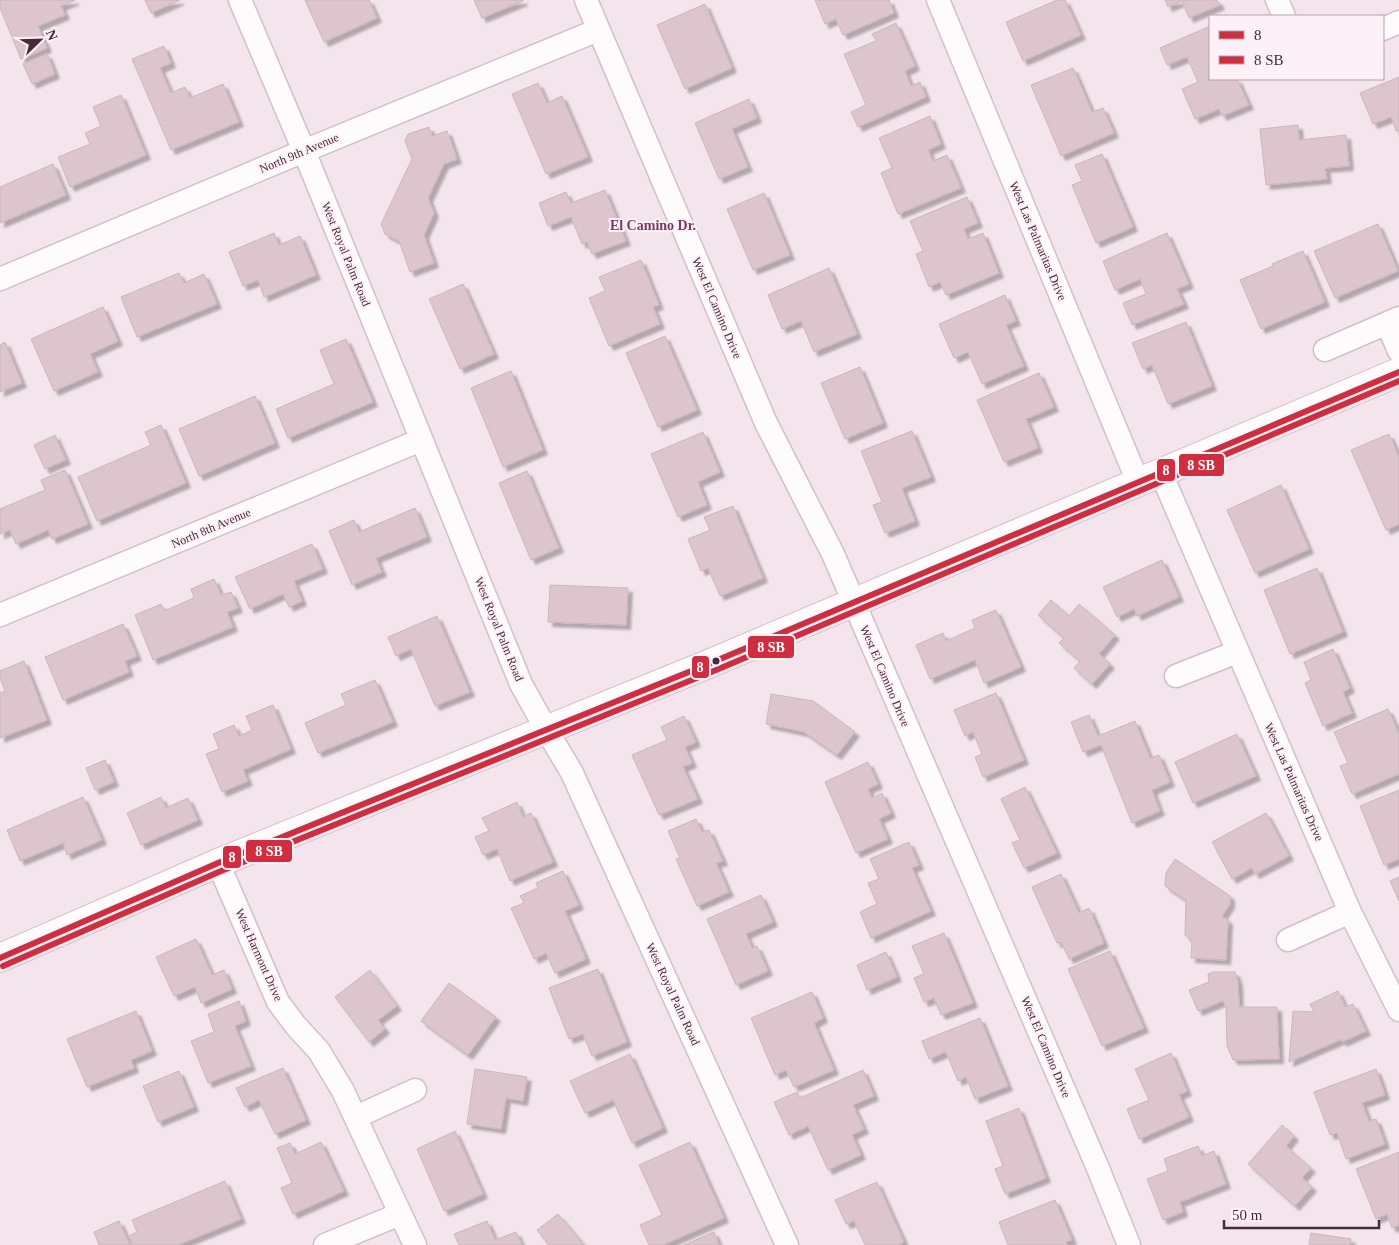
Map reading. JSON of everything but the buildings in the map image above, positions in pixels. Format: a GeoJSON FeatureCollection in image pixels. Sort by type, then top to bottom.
{"type":"FeatureCollection","features":[{"type":"Feature","properties":{"kind":"main road"},"geometry":{"type":"LineString","coordinates":[[0,958],[218,863],[706,665],[1399,372]]}},
{"type":"Feature","properties":{"kind":"street","name":"West Royal Palm Road"},"geometry":{"type":"LineString","coordinates":[[240,0],[304,151],[521,684],[572,774],[787,1245]]}},
{"type":"Feature","properties":{"kind":"street","name":"West El Camino Drive"},"geometry":{"type":"LineString","coordinates":[[586,0],[766,423],[833,554],[1097,1166],[1129,1245]]}},
{"type":"Feature","properties":{"kind":"street","name":"West Las Palmaritas Drive"},"geometry":{"type":"LineString","coordinates":[[938,0],[1149,478],[1237,652],[1350,912],[1399,1010]]}},
{"type":"Feature","properties":{"kind":"street"},"geometry":{"type":"LineString","coordinates":[[1277,0],[1284,15]]}},
{"type":"Feature","properties":{"kind":"street"},"geometry":{"type":"LineString","coordinates":[[1384,29],[1399,22]]}},
{"type":"Feature","properties":{"kind":"street","name":"North 9th Avenue"},"geometry":{"type":"LineString","coordinates":[[0,279],[598,30]]}},
{"type":"Feature","properties":{"kind":"street"},"geometry":{"type":"LineString","coordinates":[[1325,350],[1393,321],[1399,351]]}},
{"type":"Feature","properties":{"kind":"street","name":"North 8th Avenue"},"geometry":{"type":"LineString","coordinates":[[0,615],[421,440]]}},
{"type":"Feature","properties":{"kind":"street"},"geometry":{"type":"LineString","coordinates":[[1176,676],[1237,652]]}},
{"type":"Feature","properties":{"kind":"street","name":"West Harmont Drive"},"geometry":{"type":"LineString","coordinates":[[218,863],[278,1002],[318,1051],[343,1091],[414,1245]]}},
{"type":"Feature","properties":{"kind":"street"},"geometry":{"type":"LineString","coordinates":[[1288,940],[1350,912]]}},
{"type":"Feature","properties":{"kind":"street"},"geometry":{"type":"LineString","coordinates":[[356,1117],[415,1090]]}},
{"type":"Feature","properties":{"kind":"street"},"geometry":{"type":"LineString","coordinates":[[324,1245],[400,1214]]}},
{"type":"Feature","properties":{"kind":"transit line","name":"8"},"geometry":{"type":"LineString","coordinates":[[0,958],[218,863],[706,665],[1399,372]]}},
{"type":"Feature","properties":{"kind":"transit line"},"geometry":{"type":"LineString","coordinates":[[3,966],[221,871],[709,673],[1399,381]]}},
{"type":"Feature","properties":{"kind":"district","name":"El Camino Dr."},"geometry":{"type":"Point","coordinates":[653,225]}}]}
